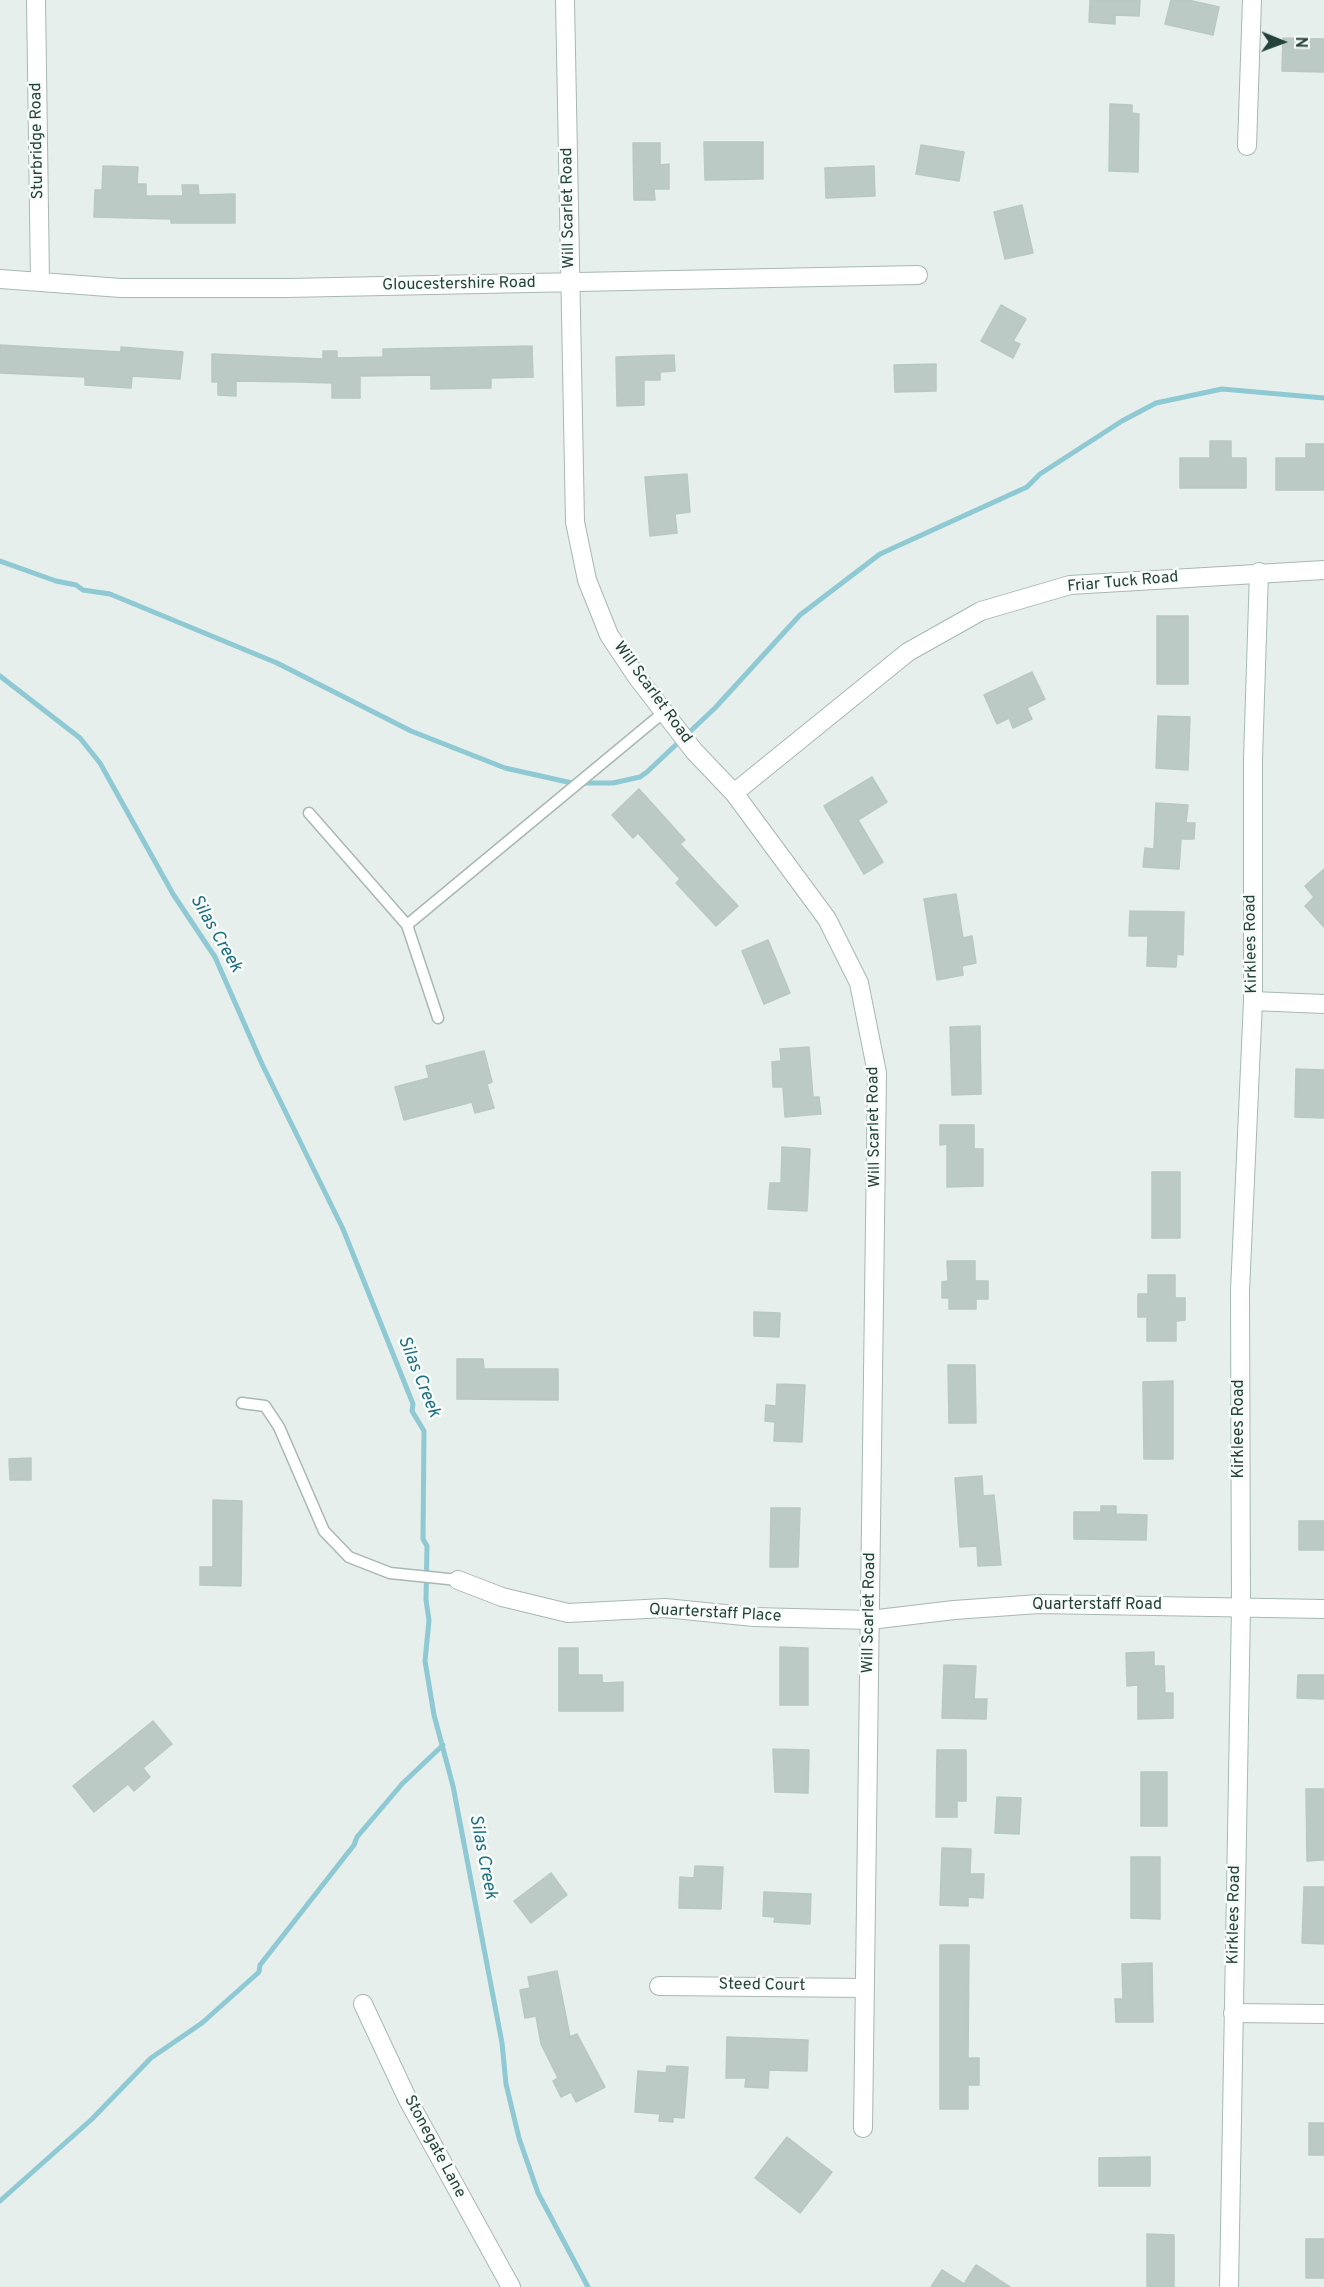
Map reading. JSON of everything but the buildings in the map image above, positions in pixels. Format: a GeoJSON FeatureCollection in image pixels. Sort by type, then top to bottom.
{"type":"FeatureCollection","features":[{"type":"Feature","properties":{"kind":"street","name":"Sturbridge Road"},"geometry":{"type":"LineString","coordinates":[[36,0],[40,282]]}},
{"type":"Feature","properties":{"kind":"street","name":"Will Scarlet Road"},"geometry":{"type":"LineString","coordinates":[[565,0],[575,522],[587,580],[609,635],[664,712],[694,751],[734,793],[827,919],[859,983],[876,1073],[863,2128]]}},
{"type":"Feature","properties":{"kind":"street"},"geometry":{"type":"LineString","coordinates":[[1247,146],[1252,0]]}},
{"type":"Feature","properties":{"kind":"street","name":"Gloucestershire Road"},"geometry":{"type":"LineString","coordinates":[[0,279],[121,288],[570,283],[918,275]]}},
{"type":"Feature","properties":{"kind":"street","name":"Friar Tuck Road"},"geometry":{"type":"LineString","coordinates":[[734,793],[908,652],[981,611],[1070,585],[1259,572],[1324,570]]}},
{"type":"Feature","properties":{"kind":"street","name":"Kirklees Road"},"geometry":{"type":"LineString","coordinates":[[1229,2287],[1241,1607],[1240,1291],[1253,1001],[1253,759],[1259,572]]}},
{"type":"Feature","properties":{"kind":"street"},"geometry":{"type":"LineString","coordinates":[[1253,1001],[1324,1004]]}},
{"type":"Feature","properties":{"kind":"street","name":"Quarterstaff Place"},"geometry":{"type":"LineString","coordinates":[[449,1579],[502,1597],[568,1613],[665,1608],[754,1617],[870,1620]]}},
{"type":"Feature","properties":{"kind":"street","name":"Quarterstaff Road"},"geometry":{"type":"LineString","coordinates":[[870,1620],[954,1610],[1039,1604],[1324,1609]]}},
{"type":"Feature","properties":{"kind":"street","name":"Steed Court"},"geometry":{"type":"LineString","coordinates":[[659,1986],[865,1988]]}},
{"type":"Feature","properties":{"kind":"street","name":"Stonegate Lane"},"geometry":{"type":"LineString","coordinates":[[363,2004],[408,2100],[511,2287]]}},
{"type":"Feature","properties":{"kind":"street"},"geometry":{"type":"LineString","coordinates":[[1233,2013],[1324,2014]]}},
{"type":"Feature","properties":{"kind":"lane"},"geometry":{"type":"LineString","coordinates":[[407,925],[664,712]]}},
{"type":"Feature","properties":{"kind":"lane"},"geometry":{"type":"LineString","coordinates":[[309,813],[407,925],[438,1018]]}},
{"type":"Feature","properties":{"kind":"lane"},"geometry":{"type":"LineString","coordinates":[[242,1404],[265,1406],[279,1426],[324,1531],[349,1557],[390,1573],[449,1579]]}},
{"type":"Feature","properties":{"kind":"waterway"},"geometry":{"type":"LineString","coordinates":[[0,561],[56,581],[76,585],[83,590],[110,594],[277,663],[411,731],[505,768],[572,783],[613,783],[640,777],[647,772],[715,708],[800,615],[880,554],[1027,487],[1040,474],[1122,421],[1156,403],[1222,389],[1324,398]]}},
{"type":"Feature","properties":{"kind":"waterway","name":"Silas Creek"},"geometry":{"type":"LineString","coordinates":[[0,676],[80,738],[100,763],[173,894],[215,957],[262,1064],[343,1229],[413,1404],[412,1411],[424,1431],[423,1539],[427,1546],[426,1600],[429,1620],[425,1661],[434,1715],[453,1786],[502,2043],[506,2084],[519,2138],[538,2193],[588,2287]]}},
{"type":"Feature","properties":{"kind":"waterway"},"geometry":{"type":"LineString","coordinates":[[0,2201],[92,2119],[151,2058],[202,2023],[259,1972],[260,1965],[354,1845],[357,1837],[402,1784],[443,1745]]}}]}
